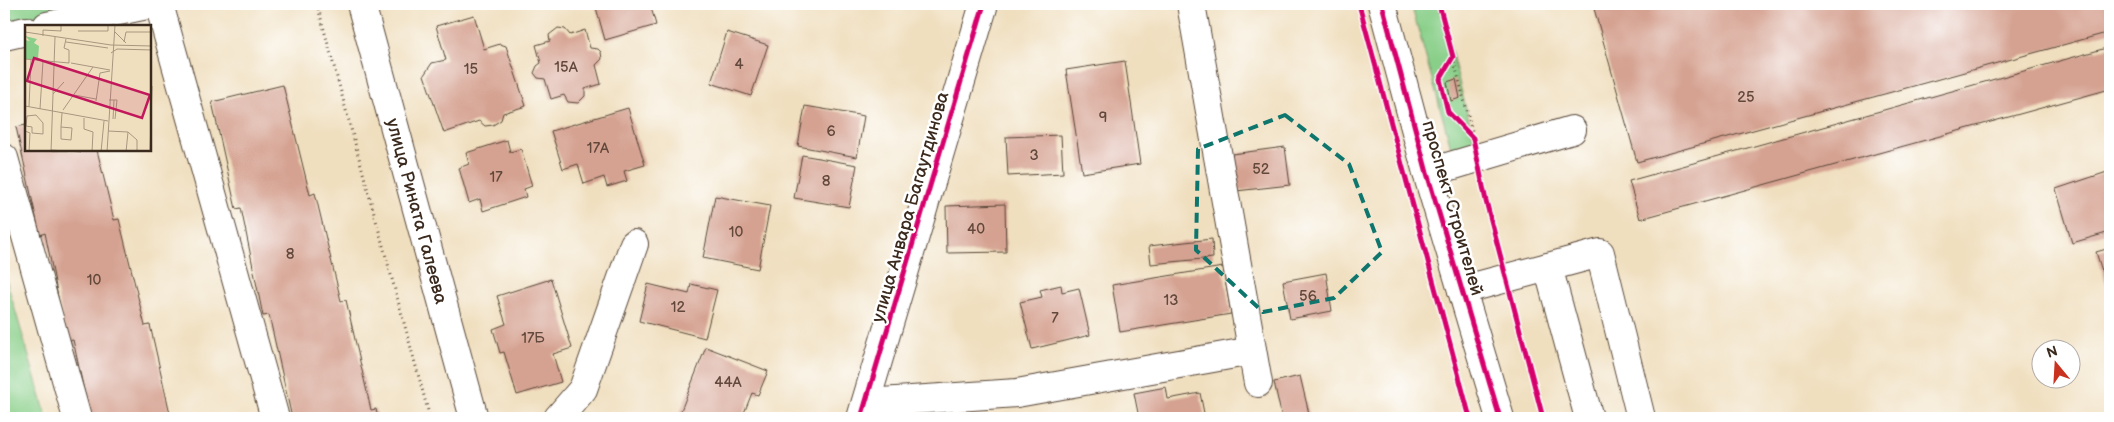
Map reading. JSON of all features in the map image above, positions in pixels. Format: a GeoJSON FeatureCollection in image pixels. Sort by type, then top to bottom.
{"type":"FeatureCollection","features":[{"type":"Feature","properties":{"kind":"street"},"geometry":{"type":"LineString","coordinates":[[52,25],[152,4]]}},
{"type":"Feature","properties":{"kind":"street"},"geometry":{"type":"LineString","coordinates":[[159,4],[275,418]]}},
{"type":"Feature","properties":{"kind":"street","name":"улица Рината Галеева"},"geometry":{"type":"LineString","coordinates":[[361,4],[474,418]]}},
{"type":"Feature","properties":{"kind":"street","name":"улица Анвара Багаутдинова"},"geometry":{"type":"LineString","coordinates":[[864,410],[984,4]]}},
{"type":"Feature","properties":{"kind":"street"},"geometry":{"type":"LineString","coordinates":[[1191,4],[1258,383]]}},
{"type":"Feature","properties":{"kind":"street","name":"проспект Строителей"},"geometry":{"type":"LineString","coordinates":[[1382,4],[1427,173],[1500,418]]}},
{"type":"Feature","properties":{"kind":"street"},"geometry":{"type":"LineString","coordinates":[[4,36],[25,31]]}},
{"type":"Feature","properties":{"kind":"street"},"geometry":{"type":"LineString","coordinates":[[1427,173],[1572,130]]}},
{"type":"Feature","properties":{"kind":"street"},"geometry":{"type":"LineString","coordinates":[[4,158],[77,418]]}},
{"type":"Feature","properties":{"kind":"street"},"geometry":{"type":"LineString","coordinates":[[558,418],[583,389],[634,244]]}},
{"type":"Feature","properties":{"kind":"street"},"geometry":{"type":"LineString","coordinates":[[1462,290],[1600,253],[1641,418]]}},
{"type":"Feature","properties":{"kind":"street"},"geometry":{"type":"LineString","coordinates":[[1548,267],[1589,418]]}},
{"type":"Feature","properties":{"kind":"street"},"geometry":{"type":"LineString","coordinates":[[864,410],[1017,393],[1252,350]]}},
{"type":"Feature","properties":{"kind":"path"},"geometry":{"type":"LineString","coordinates":[[317,4],[430,418]]}},
{"type":"Feature","properties":{"kind":"path"},"geometry":{"type":"LineString","coordinates":[[1451,48],[1473,138]]}},
{"type":"Feature","properties":{"kind":"path"},"geometry":{"type":"LineString","coordinates":[[1449,64],[1453,57]]}},
{"type":"Feature","properties":{"kind":"path"},"geometry":{"type":"LineString","coordinates":[[1467,131],[1473,138]]}},
{"type":"Feature","properties":{"kind":"highlighted area"},"geometry":{"type":"Polygon","coordinates":[[[1285,115],[1349,164],[1382,252],[1334,298],[1263,312],[1196,250],[1198,149],[1285,115]]]}},
{"type":"Feature","properties":{"kind":"green space"},"geometry":{"type":"Polygon","coordinates":[[[4,4],[73,4],[73,6],[4,25],[4,4]]]}},
{"type":"Feature","properties":{"kind":"green space"},"geometry":{"type":"Polygon","coordinates":[[[1411,4],[1439,4],[1479,159],[1456,165],[1411,4]]]}},
{"type":"Feature","properties":{"kind":"green space"},"geometry":{"type":"Polygon","coordinates":[[[4,278],[6,279],[47,418],[4,418],[4,278]]]}},
{"type":"Feature","properties":{"kind":"building"},"geometry":{"type":"Polygon","coordinates":[[[595,4],[650,4],[656,25],[605,40],[595,4]]]}},
{"type":"Feature","properties":{"kind":"building"},"geometry":{"type":"Polygon","coordinates":[[[2110,4],[2110,32],[1637,162],[1593,5],[2110,4]]]}},
{"type":"Feature","properties":{"kind":"building"},"geometry":{"type":"Polygon","coordinates":[[[474,15],[484,49],[500,44],[506,46],[526,106],[503,113],[501,120],[493,125],[485,126],[479,121],[444,133],[424,75],[432,63],[446,60],[436,26],[474,15]]]}},
{"type":"Feature","properties":{"kind":"building"},"geometry":{"type":"Polygon","coordinates":[[[558,28],[565,29],[570,35],[585,30],[590,48],[598,49],[601,52],[602,59],[596,65],[601,84],[585,89],[585,96],[578,103],[568,102],[564,95],[551,99],[545,79],[538,78],[534,73],[537,66],[541,63],[536,45],[550,41],[549,35],[558,28]]]}},
{"type":"Feature","properties":{"kind":"building"},"geometry":{"type":"Polygon","coordinates":[[[727,32],[768,45],[751,96],[711,83],[727,32]]]}},
{"type":"Feature","properties":{"kind":"building"},"geometry":{"type":"Polygon","coordinates":[[[2110,47],[2110,89],[1640,219],[1629,181],[2110,47]]]}},
{"type":"Feature","properties":{"kind":"building"},"geometry":{"type":"Polygon","coordinates":[[[1125,61],[1140,164],[1082,173],[1066,70],[1125,61]]]}},
{"type":"Feature","properties":{"kind":"building"},"geometry":{"type":"Polygon","coordinates":[[[1456,79],[1460,98],[1451,101],[1447,82],[1456,79]]]}},
{"type":"Feature","properties":{"kind":"building"},"geometry":{"type":"Polygon","coordinates":[[[283,85],[310,195],[315,193],[341,301],[346,300],[371,410],[376,409],[378,418],[292,418],[269,315],[263,316],[241,208],[236,209],[212,102],[283,85]]]}},
{"type":"Feature","properties":{"kind":"building"},"geometry":{"type":"Polygon","coordinates":[[[805,106],[864,116],[857,157],[798,146],[805,106]]]}},
{"type":"Feature","properties":{"kind":"building"},"geometry":{"type":"Polygon","coordinates":[[[628,108],[645,165],[624,171],[627,181],[607,187],[604,177],[584,184],[578,164],[563,169],[551,131],[628,108]]]}},
{"type":"Feature","properties":{"kind":"building"},"geometry":{"type":"Polygon","coordinates":[[[25,125],[25,151],[97,151],[114,220],[119,219],[145,326],[150,325],[171,418],[90,418],[73,340],[67,341],[45,233],[40,235],[16,127],[25,125]]]}},
{"type":"Feature","properties":{"kind":"building"},"geometry":{"type":"Polygon","coordinates":[[[1061,135],[1063,173],[1008,176],[1006,137],[1061,135]]]}},
{"type":"Feature","properties":{"kind":"building"},"geometry":{"type":"Polygon","coordinates":[[[507,140],[510,152],[521,149],[532,186],[524,189],[526,197],[483,211],[480,199],[469,203],[459,168],[469,164],[466,153],[507,140]]]}},
{"type":"Feature","properties":{"kind":"building"},"geometry":{"type":"Polygon","coordinates":[[[1285,147],[1290,185],[1236,191],[1232,154],[1285,147]]]}},
{"type":"Feature","properties":{"kind":"building"},"geometry":{"type":"Polygon","coordinates":[[[802,155],[857,165],[849,207],[794,198],[802,155]]]}},
{"type":"Feature","properties":{"kind":"building"},"geometry":{"type":"Polygon","coordinates":[[[2110,171],[2110,232],[2072,243],[2056,189],[2110,171]]]}},
{"type":"Feature","properties":{"kind":"building"},"geometry":{"type":"Polygon","coordinates":[[[715,196],[770,206],[758,269],[703,258],[715,196]]]}},
{"type":"Feature","properties":{"kind":"building"},"geometry":{"type":"Polygon","coordinates":[[[1005,204],[1006,252],[947,253],[946,206],[1005,204]]]}},
{"type":"Feature","properties":{"kind":"building"},"geometry":{"type":"Polygon","coordinates":[[[1212,239],[1213,258],[1151,264],[1149,246],[1212,239]]]}},
{"type":"Feature","properties":{"kind":"building"},"geometry":{"type":"Polygon","coordinates":[[[2110,248],[2110,296],[2096,252],[2110,248]]]}},
{"type":"Feature","properties":{"kind":"building"},"geometry":{"type":"Polygon","coordinates":[[[1223,267],[1231,314],[1120,332],[1112,285],[1223,267]]]}},
{"type":"Feature","properties":{"kind":"building"},"geometry":{"type":"Polygon","coordinates":[[[1326,273],[1332,311],[1290,319],[1283,281],[1326,273]]]}},
{"type":"Feature","properties":{"kind":"building"},"geometry":{"type":"Polygon","coordinates":[[[551,279],[572,348],[553,354],[561,382],[517,395],[504,352],[500,353],[493,329],[506,324],[497,296],[551,279]]]}},
{"type":"Feature","properties":{"kind":"building"},"geometry":{"type":"Polygon","coordinates":[[[648,284],[689,294],[691,284],[717,290],[705,338],[639,321],[648,284]]]}},
{"type":"Feature","properties":{"kind":"building"},"geometry":{"type":"Polygon","coordinates":[[[1061,285],[1062,292],[1079,288],[1090,335],[1032,349],[1020,302],[1042,297],[1040,290],[1061,285]]]}},
{"type":"Feature","properties":{"kind":"building"},"geometry":{"type":"Polygon","coordinates":[[[706,347],[768,371],[758,395],[752,393],[742,418],[678,418],[706,347]]]}},
{"type":"Feature","properties":{"kind":"building"},"geometry":{"type":"Polygon","coordinates":[[[1300,376],[1310,418],[1282,418],[1274,382],[1300,376]]]}},
{"type":"Feature","properties":{"kind":"building"},"geometry":{"type":"Polygon","coordinates":[[[1166,387],[1168,399],[1200,393],[1205,418],[1139,418],[1134,393],[1166,387]]]}},
{"type":"Feature","properties":{"kind":"cycle path"},"geometry":{"type":"LineString","coordinates":[[861,418],[984,4]]}},
{"type":"Feature","properties":{"kind":"cycle path"},"geometry":{"type":"LineString","coordinates":[[1359,4],[1470,418]]}},
{"type":"Feature","properties":{"kind":"cycle path"},"geometry":{"type":"LineString","coordinates":[[1382,4],[1427,173],[1500,418]]}},
{"type":"Feature","properties":{"kind":"cycle path"},"geometry":{"type":"LineString","coordinates":[[1439,4],[1453,57],[1440,79],[1448,112],[1473,138],[1486,201],[1543,418]]}}]}
